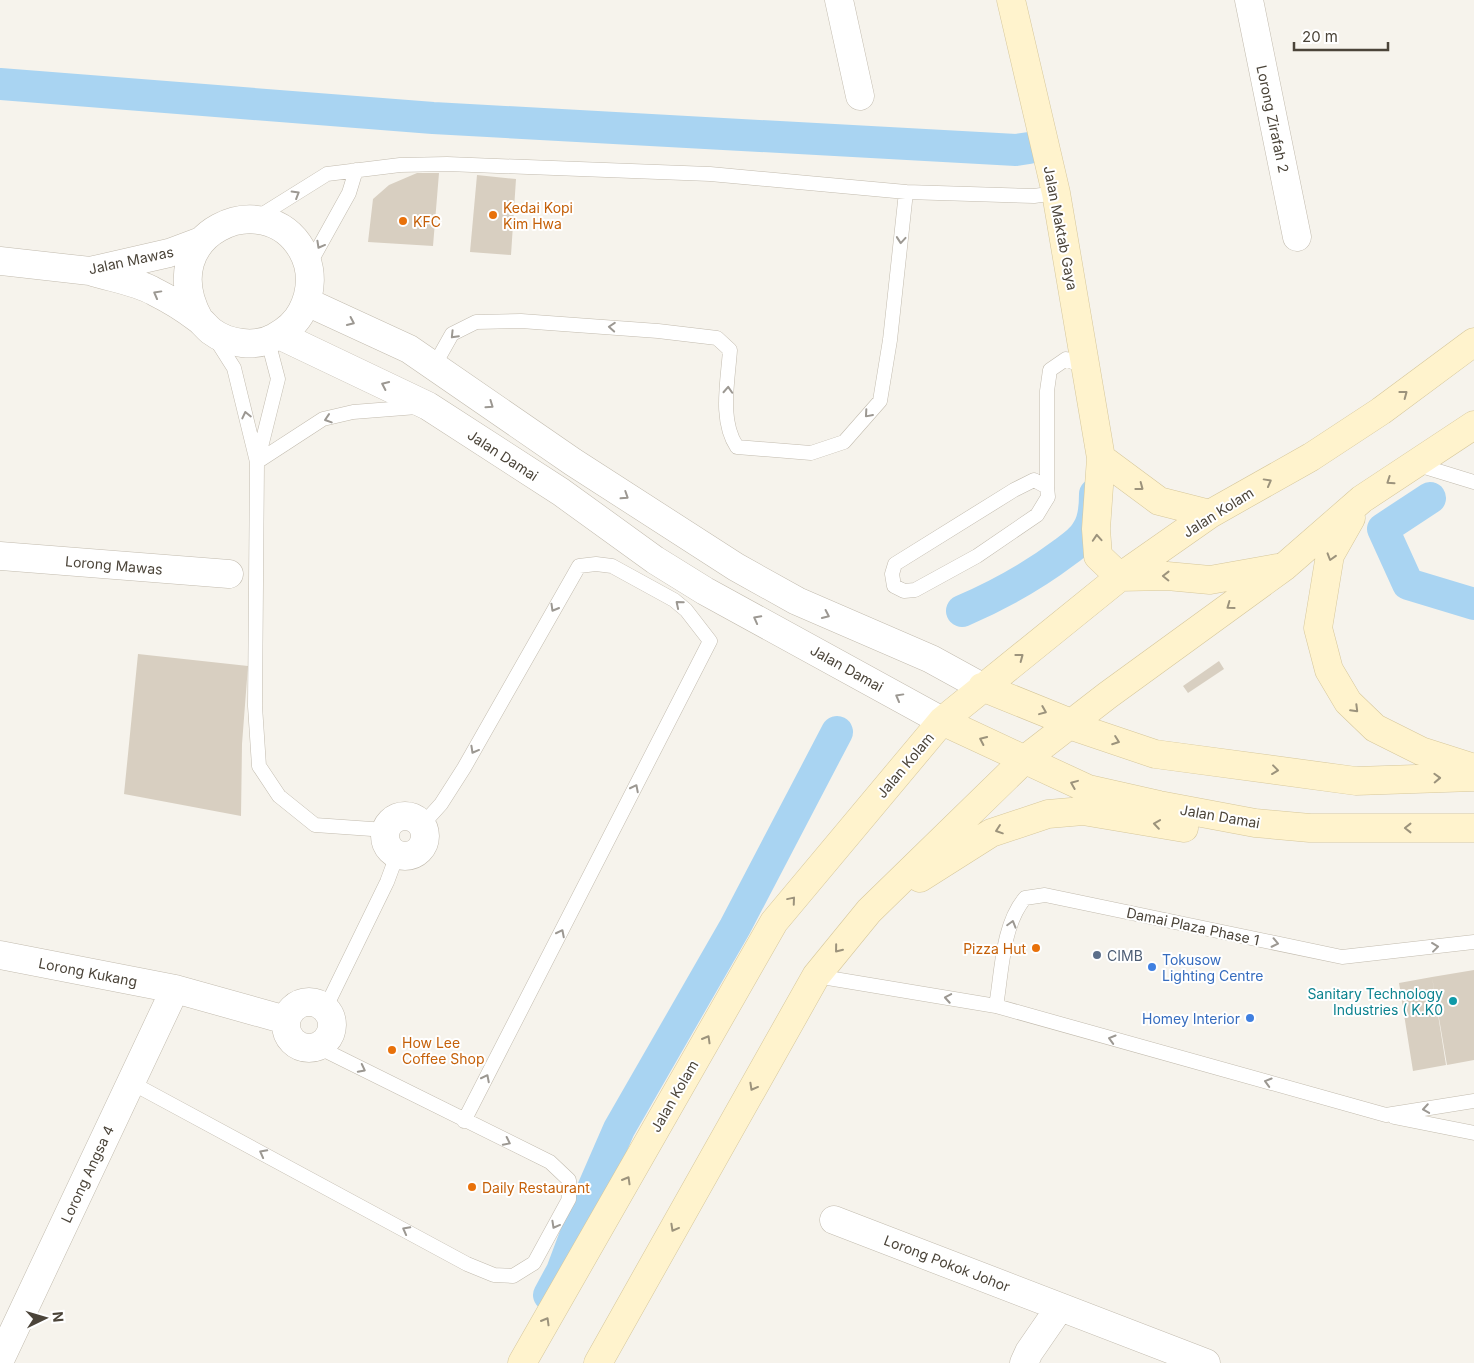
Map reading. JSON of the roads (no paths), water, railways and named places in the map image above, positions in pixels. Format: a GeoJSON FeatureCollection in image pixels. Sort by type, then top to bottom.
{"type":"FeatureCollection","features":[{"type":"Feature","properties":{"kind":"main road","name":"Jalan Maktab Gaya"},"geometry":{"type":"LineString","coordinates":[[1011,0],[1056,193],[1101,458],[1096,529],[1098,556],[1120,577]]}},
{"type":"Feature","properties":{"kind":"main road","name":"Jalan Kolam"},"geometry":{"type":"LineString","coordinates":[[522,1363],[774,922],[942,721],[1120,577],[1210,514],[1311,458],[1382,411],[1474,342]]}},
{"type":"Feature","properties":{"kind":"main road"},"geometry":{"type":"LineString","coordinates":[[598,1363],[816,976],[869,911],[1024,760],[1071,723],[1284,567],[1362,499],[1474,425]]}},
{"type":"Feature","properties":{"kind":"main road"},"geometry":{"type":"LineString","coordinates":[[1101,458],[1159,501],[1210,514]]}},
{"type":"Feature","properties":{"kind":"main road"},"geometry":{"type":"LineString","coordinates":[[1362,499],[1330,555],[1318,628],[1329,670],[1348,702],[1375,728],[1421,751],[1474,768]]}},
{"type":"Feature","properties":{"kind":"main road"},"geometry":{"type":"LineString","coordinates":[[1120,577],[1167,576],[1210,580],[1284,567]]}},
{"type":"Feature","properties":{"kind":"main road"},"geometry":{"type":"LineString","coordinates":[[982,687],[1071,723],[1075,727],[1164,756],[1356,781],[1474,776]]}},
{"type":"Feature","properties":{"kind":"main road","name":"Jalan Damai"},"geometry":{"type":"LineString","coordinates":[[942,721],[1088,789],[1255,823],[1310,828],[1474,828]]}},
{"type":"Feature","properties":{"kind":"main road"},"geometry":{"type":"LineString","coordinates":[[869,911],[991,833],[1048,814],[1083,811],[1222,833],[1310,828]]}},
{"type":"Feature","properties":{"kind":"street"},"geometry":{"type":"LineString","coordinates":[[839,0],[860,96]]}},
{"type":"Feature","properties":{"kind":"street","name":"Lorong Zirafah 2"},"geometry":{"type":"LineString","coordinates":[[1249,0],[1297,237]]}},
{"type":"Feature","properties":{"kind":"street"},"geometry":{"type":"LineString","coordinates":[[90,271],[154,291],[226,340],[244,343],[273,338],[291,327],[300,316],[307,302],[310,285],[308,267],[302,250],[290,236],[274,224],[254,219],[235,221],[216,228],[201,241],[190,263],[187,288],[191,304],[205,325]]}},
{"type":"Feature","properties":{"kind":"street","name":"Jalan Mawas"},"geometry":{"type":"LineString","coordinates":[[0,261],[90,271],[169,253],[201,241]]}},
{"type":"Feature","properties":{"kind":"street"},"geometry":{"type":"LineString","coordinates":[[307,302],[409,349],[573,462],[736,567],[796,601],[931,659],[982,687]]}},
{"type":"Feature","properties":{"kind":"street","name":"Jalan Damai"},"geometry":{"type":"LineString","coordinates":[[273,338],[428,406],[561,492],[654,560],[705,591],[942,721]]}},
{"type":"Feature","properties":{"kind":"street","name":"Lorong Mawas"},"geometry":{"type":"LineString","coordinates":[[0,556],[229,574]]}},
{"type":"Feature","properties":{"kind":"street"},"geometry":{"type":"LineString","coordinates":[[405,816],[417,820],[422,825],[425,837],[421,849],[410,856],[397,855],[385,842],[386,830],[393,820],[405,816]]}},
{"type":"Feature","properties":{"kind":"street","name":"Lorong Kukang"},"geometry":{"type":"LineString","coordinates":[[0,955],[176,989],[286,1020]]}},
{"type":"Feature","properties":{"kind":"street","name":"Lorong Angsa 4"},"geometry":{"type":"LineString","coordinates":[[0,1360],[130,1082],[176,989]]}},
{"type":"Feature","properties":{"kind":"street"},"geometry":{"type":"LineString","coordinates":[[306,1001],[320,1004],[330,1014],[332,1030],[325,1043],[311,1049],[297,1045],[288,1035],[286,1020],[293,1008],[306,1001]]}},
{"type":"Feature","properties":{"kind":"street","name":"Lorong Pokok Johor"},"geometry":{"type":"LineString","coordinates":[[834,1220],[1206,1363]]}},
{"type":"Feature","properties":{"kind":"street"},"geometry":{"type":"LineString","coordinates":[[1024,1363],[1028,1352],[1060,1307]]}},
{"type":"Feature","properties":{"kind":"lane"},"geometry":{"type":"LineString","coordinates":[[254,219],[327,174],[400,165],[447,164],[681,173],[906,192],[1034,196],[1056,193]]}},
{"type":"Feature","properties":{"kind":"lane"},"geometry":{"type":"LineString","coordinates":[[308,267],[349,193],[356,170]]}},
{"type":"Feature","properties":{"kind":"lane"},"geometry":{"type":"LineString","coordinates":[[434,366],[452,334],[476,322],[521,321],[633,328],[716,338],[730,350],[727,424],[731,438],[737,447],[811,454],[844,442],[880,401],[890,340],[906,192]]}},
{"type":"Feature","properties":{"kind":"lane"},"geometry":{"type":"LineString","coordinates":[[205,325],[234,368],[257,462]]}},
{"type":"Feature","properties":{"kind":"lane"},"geometry":{"type":"LineString","coordinates":[[273,338],[278,379],[257,462],[255,706],[258,766],[279,796],[315,825],[386,830]]}},
{"type":"Feature","properties":{"kind":"lane"},"geometry":{"type":"LineString","coordinates":[[1047,487],[1034,480],[910,553],[895,564],[892,574],[894,586],[904,591],[915,590],[976,556],[1037,515],[1048,497],[1047,391],[1050,370],[1066,358],[1086,368]]}},
{"type":"Feature","properties":{"kind":"lane"},"geometry":{"type":"LineString","coordinates":[[257,462],[323,419],[354,412],[428,406]]}},
{"type":"Feature","properties":{"kind":"lane"},"geometry":{"type":"LineString","coordinates":[[1415,464],[1474,482]]}},
{"type":"Feature","properties":{"kind":"lane"},"geometry":{"type":"LineString","coordinates":[[422,825],[441,804],[464,768],[579,566],[596,564],[612,566],[674,600],[686,610],[710,641],[464,1121]]}},
{"type":"Feature","properties":{"kind":"lane"},"geometry":{"type":"LineString","coordinates":[[325,1008],[387,882],[397,855]]}},
{"type":"Feature","properties":{"kind":"lane","name":"Damai Plaza Phase 1"},"geometry":{"type":"LineString","coordinates":[[996,1006],[1007,943],[1016,909],[1025,898],[1045,895],[1342,958],[1474,942]]}},
{"type":"Feature","properties":{"kind":"lane"},"geometry":{"type":"LineString","coordinates":[[816,976],[996,1006],[1386,1115],[1474,1133]]}},
{"type":"Feature","properties":{"kind":"lane"},"geometry":{"type":"LineString","coordinates":[[130,1082],[467,1264],[494,1275],[513,1276],[534,1263],[569,1199],[569,1180],[550,1162],[464,1121],[318,1046]]}},
{"type":"Feature","properties":{"kind":"lane"},"geometry":{"type":"LineString","coordinates":[[1386,1115],[1474,1101]]}},
{"type":"Feature","properties":{"kind":"waterway"},"geometry":{"type":"LineString","coordinates":[[0,84],[433,118],[1016,150],[1029,148]]}},
{"type":"Feature","properties":{"kind":"waterway"},"geometry":{"type":"LineString","coordinates":[[962,611],[989,599],[1028,577],[1077,543],[1085,534],[1093,518],[1095,494]]}},
{"type":"Feature","properties":{"kind":"waterway"},"geometry":{"type":"LineString","coordinates":[[1430,498],[1383,529],[1408,584],[1474,604]]}},
{"type":"Feature","properties":{"kind":"waterway"},"geometry":{"type":"LineString","coordinates":[[549,1295],[562,1271],[592,1191],[619,1129],[735,927],[837,732]]}},
{"type":"Feature","properties":{"kind":"place","name":"Kedai Kopi Kim Hwa"},"geometry":{"type":"Point","coordinates":[493,215]}},
{"type":"Feature","properties":{"kind":"place","name":"KFC"},"geometry":{"type":"Point","coordinates":[403,221]}},
{"type":"Feature","properties":{"kind":"place","name":"Pizza Hut"},"geometry":{"type":"Point","coordinates":[1036,948]}},
{"type":"Feature","properties":{"kind":"place","name":"CIMB"},"geometry":{"type":"Point","coordinates":[1097,955]}},
{"type":"Feature","properties":{"kind":"place","name":"Tokusow Lighting Centre"},"geometry":{"type":"Point","coordinates":[1152,967]}},
{"type":"Feature","properties":{"kind":"place","name":"Sanitary Technology Industries ( K.K0"},"geometry":{"type":"Point","coordinates":[1453,1001]}},
{"type":"Feature","properties":{"kind":"place","name":"Homey Interior"},"geometry":{"type":"Point","coordinates":[1250,1018]}},
{"type":"Feature","properties":{"kind":"place","name":"How Lee Coffee Shop"},"geometry":{"type":"Point","coordinates":[392,1050]}},
{"type":"Feature","properties":{"kind":"place","name":"Daily Restaurant"},"geometry":{"type":"Point","coordinates":[472,1187]}}]}
